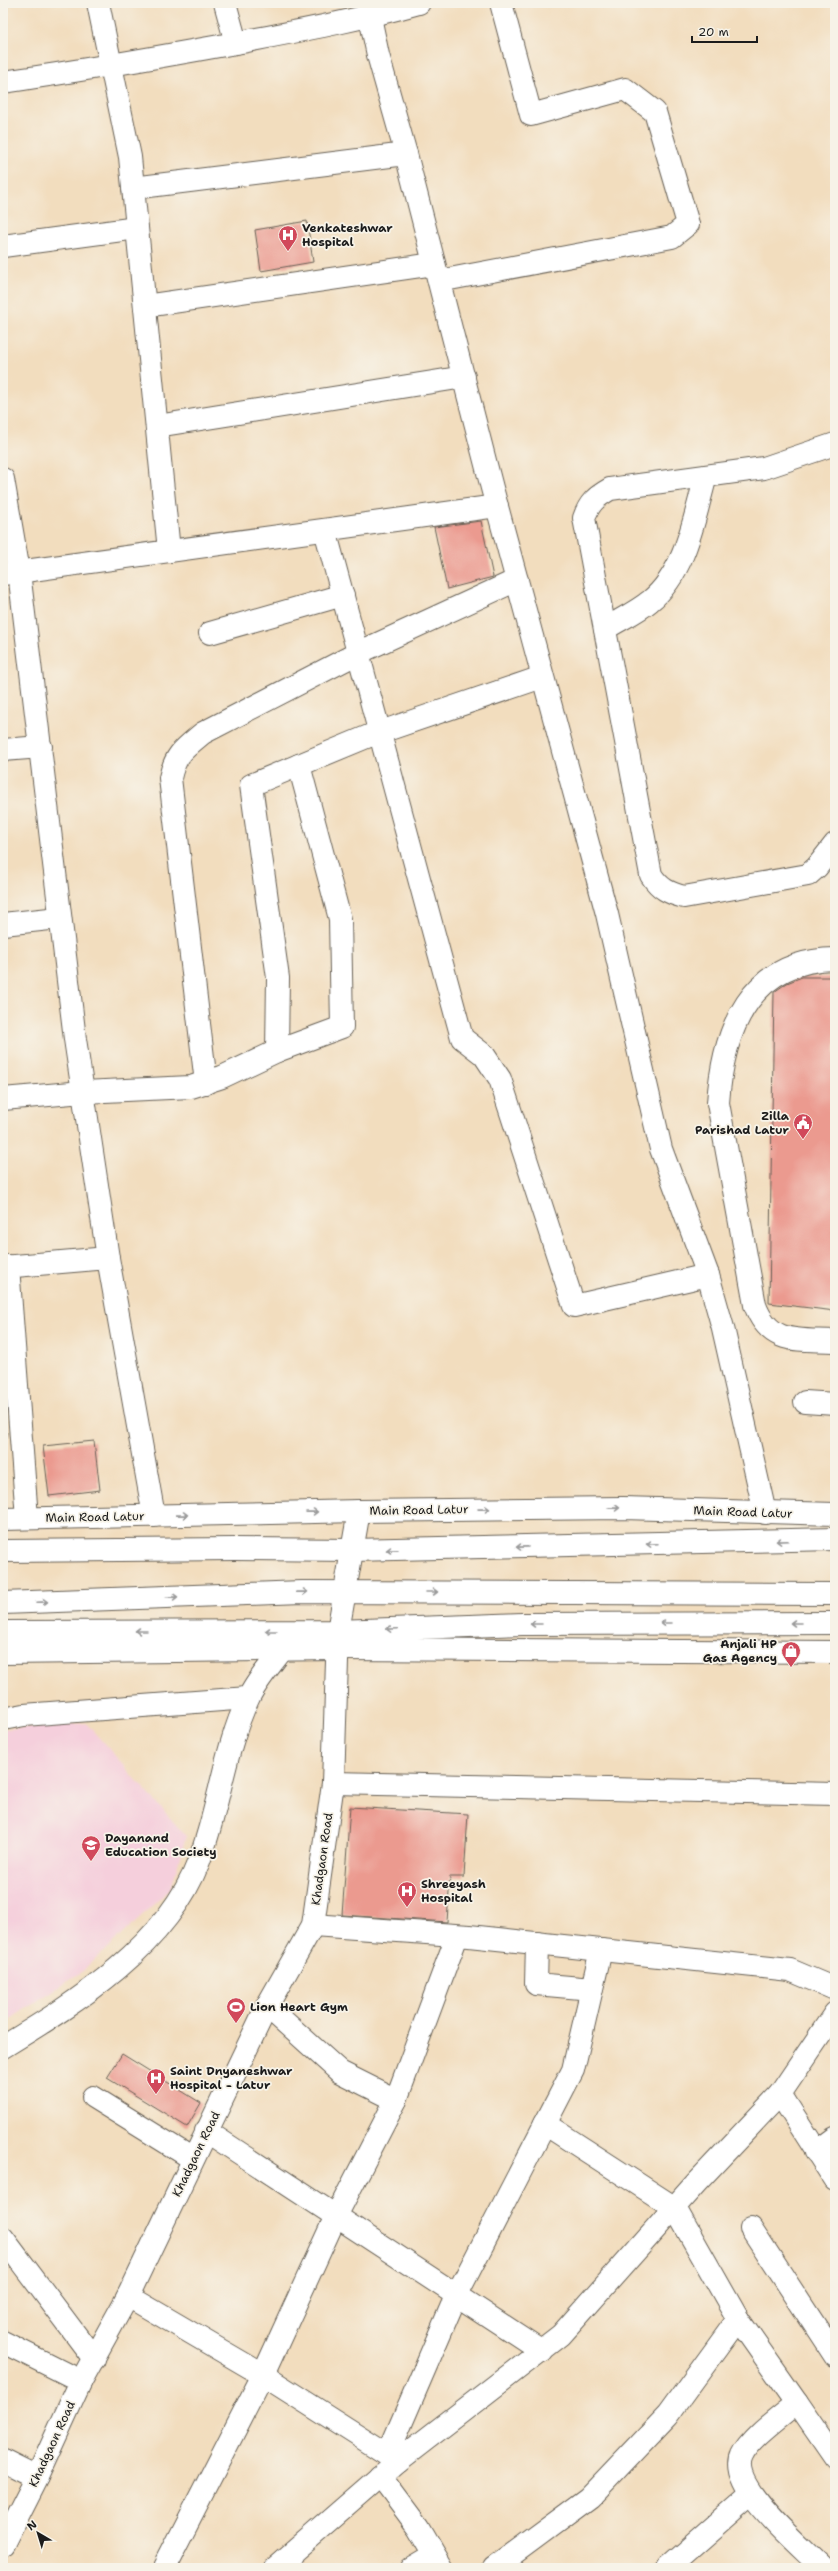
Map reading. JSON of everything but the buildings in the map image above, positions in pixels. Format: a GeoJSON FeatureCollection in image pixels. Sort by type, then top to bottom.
{"type":"FeatureCollection","features":[{"type":"Feature","properties":{"kind":"street"},"geometry":{"type":"LineString","coordinates":[[98,3],[130,157],[168,552]]}},
{"type":"Feature","properties":{"kind":"street"},"geometry":{"type":"LineString","coordinates":[[225,3],[236,43]]}},
{"type":"Feature","properties":{"kind":"street"},"geometry":{"type":"LineString","coordinates":[[3,82],[112,66],[236,43],[369,10],[419,3]]}},
{"type":"Feature","properties":{"kind":"street"},"geometry":{"type":"LineString","coordinates":[[145,306],[437,272],[672,237],[688,224],[655,112],[625,89],[531,115],[501,3]]}},
{"type":"Feature","properties":{"kind":"street"},"geometry":{"type":"LineString","coordinates":[[369,10],[378,55],[406,154],[542,677],[607,914],[661,1149],[708,1275],[723,1328],[765,1513]]}},
{"type":"Feature","properties":{"kind":"street"},"geometry":{"type":"LineString","coordinates":[[133,188],[406,154]]}},
{"type":"Feature","properties":{"kind":"street"},"geometry":{"type":"LineString","coordinates":[[3,246],[137,228]]}},
{"type":"Feature","properties":{"kind":"street"},"geometry":{"type":"LineString","coordinates":[[157,426],[464,377]]}},
{"type":"Feature","properties":{"kind":"street"},"geometry":{"type":"LineString","coordinates":[[835,444],[764,468],[610,490],[597,497],[588,506],[584,518],[651,875],[658,885],[669,894],[684,897],[808,875],[817,867],[835,844]]}},
{"type":"Feature","properties":{"kind":"street"},"geometry":{"type":"LineString","coordinates":[[605,629],[650,601],[668,581],[683,554],[706,476]]}},
{"type":"Feature","properties":{"kind":"street"},"geometry":{"type":"LineString","coordinates":[[3,480],[11,573],[41,747],[59,918],[83,1092],[108,1258],[154,1516]]}},
{"type":"Feature","properties":{"kind":"street"},"geometry":{"type":"LineString","coordinates":[[11,573],[497,506]]}},
{"type":"Feature","properties":{"kind":"street"},"geometry":{"type":"LineString","coordinates":[[325,530],[462,1038],[484,1054],[500,1079],[574,1306],[708,1275]]}},
{"type":"Feature","properties":{"kind":"street"},"geometry":{"type":"LineString","coordinates":[[206,1083],[170,778],[174,760],[186,746],[203,733],[358,652],[517,580]]}},
{"type":"Feature","properties":{"kind":"street"},"geometry":{"type":"LineString","coordinates":[[210,633],[343,595]]}},
{"type":"Feature","properties":{"kind":"street"},"geometry":{"type":"LineString","coordinates":[[277,1051],[278,978],[251,785],[380,732],[542,677]]}},
{"type":"Feature","properties":{"kind":"street"},"geometry":{"type":"LineString","coordinates":[[3,750],[41,747]]}},
{"type":"Feature","properties":{"kind":"street"},"geometry":{"type":"LineString","coordinates":[[3,1099],[83,1092],[191,1088],[206,1083],[277,1051],[342,1027],[340,919],[298,765]]}},
{"type":"Feature","properties":{"kind":"street"},"geometry":{"type":"LineString","coordinates":[[3,924],[59,918]]}},
{"type":"Feature","properties":{"kind":"street"},"geometry":{"type":"LineString","coordinates":[[835,959],[813,959],[782,970],[764,981],[743,1006],[728,1041],[720,1069],[718,1103],[755,1305],[759,1316],[766,1327],[780,1338],[835,1341]]}},
{"type":"Feature","properties":{"kind":"street"},"geometry":{"type":"LineString","coordinates":[[27,1518],[5,1266],[108,1258]]}},
{"type":"Feature","properties":{"kind":"street"},"geometry":{"type":"LineString","coordinates":[[805,1402],[835,1404]]}},
{"type":"Feature","properties":{"kind":"street","name":"Main Road Latur"},"geometry":{"type":"LineString","coordinates":[[3,1519],[359,1511],[623,1508],[835,1514]]}},
{"type":"Feature","properties":{"kind":"street"},"geometry":{"type":"LineString","coordinates":[[813,1514],[835,1509]]}},
{"type":"Feature","properties":{"kind":"street","name":"Khadgaon Road"},"geometry":{"type":"LineString","coordinates":[[3,2544],[37,2477],[81,2381],[128,2296],[267,2006],[313,1925],[333,1782],[338,1640],[359,1511]]}},
{"type":"Feature","properties":{"kind":"street"},"geometry":{"type":"LineString","coordinates":[[3,1551],[235,1549],[352,1550],[829,1541]]}},
{"type":"Feature","properties":{"kind":"street"},"geometry":{"type":"LineString","coordinates":[[3,1603],[345,1592],[835,1594]]}},
{"type":"Feature","properties":{"kind":"street"},"geometry":{"type":"LineString","coordinates":[[3,1653],[282,1650],[338,1640],[522,1624],[835,1623]]}},
{"type":"Feature","properties":{"kind":"street"},"geometry":{"type":"LineString","coordinates":[[3,1632],[835,1652]]}},
{"type":"Feature","properties":{"kind":"street"},"geometry":{"type":"LineString","coordinates":[[3,2047],[67,2008],[114,1971],[176,1906],[199,1861],[237,1725],[248,1698],[282,1650]]}},
{"type":"Feature","properties":{"kind":"street"},"geometry":{"type":"LineString","coordinates":[[3,1719],[24,1715],[248,1698]]}},
{"type":"Feature","properties":{"kind":"street"},"geometry":{"type":"LineString","coordinates":[[333,1782],[835,1794]]}},
{"type":"Feature","properties":{"kind":"street"},"geometry":{"type":"LineString","coordinates":[[313,1925],[537,1943],[790,1970],[835,1989]]}},
{"type":"Feature","properties":{"kind":"street"},"geometry":{"type":"LineString","coordinates":[[164,2568],[263,2375],[336,2216],[396,2100],[457,1936]]}},
{"type":"Feature","properties":{"kind":"street"},"geometry":{"type":"LineString","coordinates":[[537,1943],[536,1984],[592,1989]]}},
{"type":"Feature","properties":{"kind":"street"},"geometry":{"type":"LineString","coordinates":[[275,2568],[380,2476],[393,2458],[456,2296],[573,2070],[601,1950]]}},
{"type":"Feature","properties":{"kind":"street"},"geometry":{"type":"LineString","coordinates":[[267,2006],[340,2072],[396,2100]]}},
{"type":"Feature","properties":{"kind":"street"},"geometry":{"type":"LineString","coordinates":[[393,2458],[542,2351],[561,2335],[780,2094],[835,2013]]}},
{"type":"Feature","properties":{"kind":"street"},"geometry":{"type":"LineString","coordinates":[[780,2094],[835,2180]]}},
{"type":"Feature","properties":{"kind":"street"},"geometry":{"type":"LineString","coordinates":[[93,2097],[193,2159]]}},
{"type":"Feature","properties":{"kind":"street"},"geometry":{"type":"LineString","coordinates":[[545,2124],[675,2208],[738,2319],[835,2458]]}},
{"type":"Feature","properties":{"kind":"street"},"geometry":{"type":"LineString","coordinates":[[206,2131],[542,2351]]}},
{"type":"Feature","properties":{"kind":"street"},"geometry":{"type":"LineString","coordinates":[[816,2152],[835,2138]]}},
{"type":"Feature","properties":{"kind":"street"},"geometry":{"type":"LineString","coordinates":[[751,2228],[835,2356]]}},
{"type":"Feature","properties":{"kind":"street"},"geometry":{"type":"LineString","coordinates":[[3,2238],[94,2358]]}},
{"type":"Feature","properties":{"kind":"street"},"geometry":{"type":"LineString","coordinates":[[128,2296],[263,2375],[393,2458]]}},
{"type":"Feature","properties":{"kind":"street"},"geometry":{"type":"LineString","coordinates":[[494,2568],[590,2497],[668,2415],[738,2319]]}},
{"type":"Feature","properties":{"kind":"street"},"geometry":{"type":"LineString","coordinates":[[3,2342],[81,2381]]}},
{"type":"Feature","properties":{"kind":"street"},"geometry":{"type":"LineString","coordinates":[[797,2403],[743,2454],[739,2462],[741,2476],[750,2495],[822,2568]]}},
{"type":"Feature","properties":{"kind":"street"},"geometry":{"type":"LineString","coordinates":[[3,2460],[37,2477]]}},
{"type":"Feature","properties":{"kind":"street"},"geometry":{"type":"LineString","coordinates":[[380,2476],[418,2527],[437,2561],[411,2568]]}},
{"type":"Feature","properties":{"kind":"street"},"geometry":{"type":"LineString","coordinates":[[667,2568],[750,2495]]}},
{"type":"Feature","properties":{"kind":"shaded area","name":"Dayanand Education Society"},"geometry":{"type":"Polygon","coordinates":[[[86,1723],[186,1836],[171,1888],[84,1970],[3,2024],[3,1729],[86,1723]]]}},
{"type":"Feature","properties":{"kind":"place","name":"Venkateshwar Hospital"},"geometry":{"type":"Point","coordinates":[288,252]}},
{"type":"Feature","properties":{"kind":"place","name":"Zilla Parishad Latur"},"geometry":{"type":"Point","coordinates":[803,1140]}},
{"type":"Feature","properties":{"kind":"place","name":"Anjali HP Gas Agency"},"geometry":{"type":"Point","coordinates":[791,1668]}},
{"type":"Feature","properties":{"kind":"place","name":"Dayanand Education Society"},"geometry":{"type":"Point","coordinates":[91,1862]}},
{"type":"Feature","properties":{"kind":"place","name":"Shreeyash Hospital"},"geometry":{"type":"Point","coordinates":[407,1908]}},
{"type":"Feature","properties":{"kind":"place","name":"Lion Heart Gym"},"geometry":{"type":"Point","coordinates":[236,2024]}},
{"type":"Feature","properties":{"kind":"place","name":"Saint Dnyaneshwar Hospital - Latur"},"geometry":{"type":"Point","coordinates":[156,2095]}}]}
